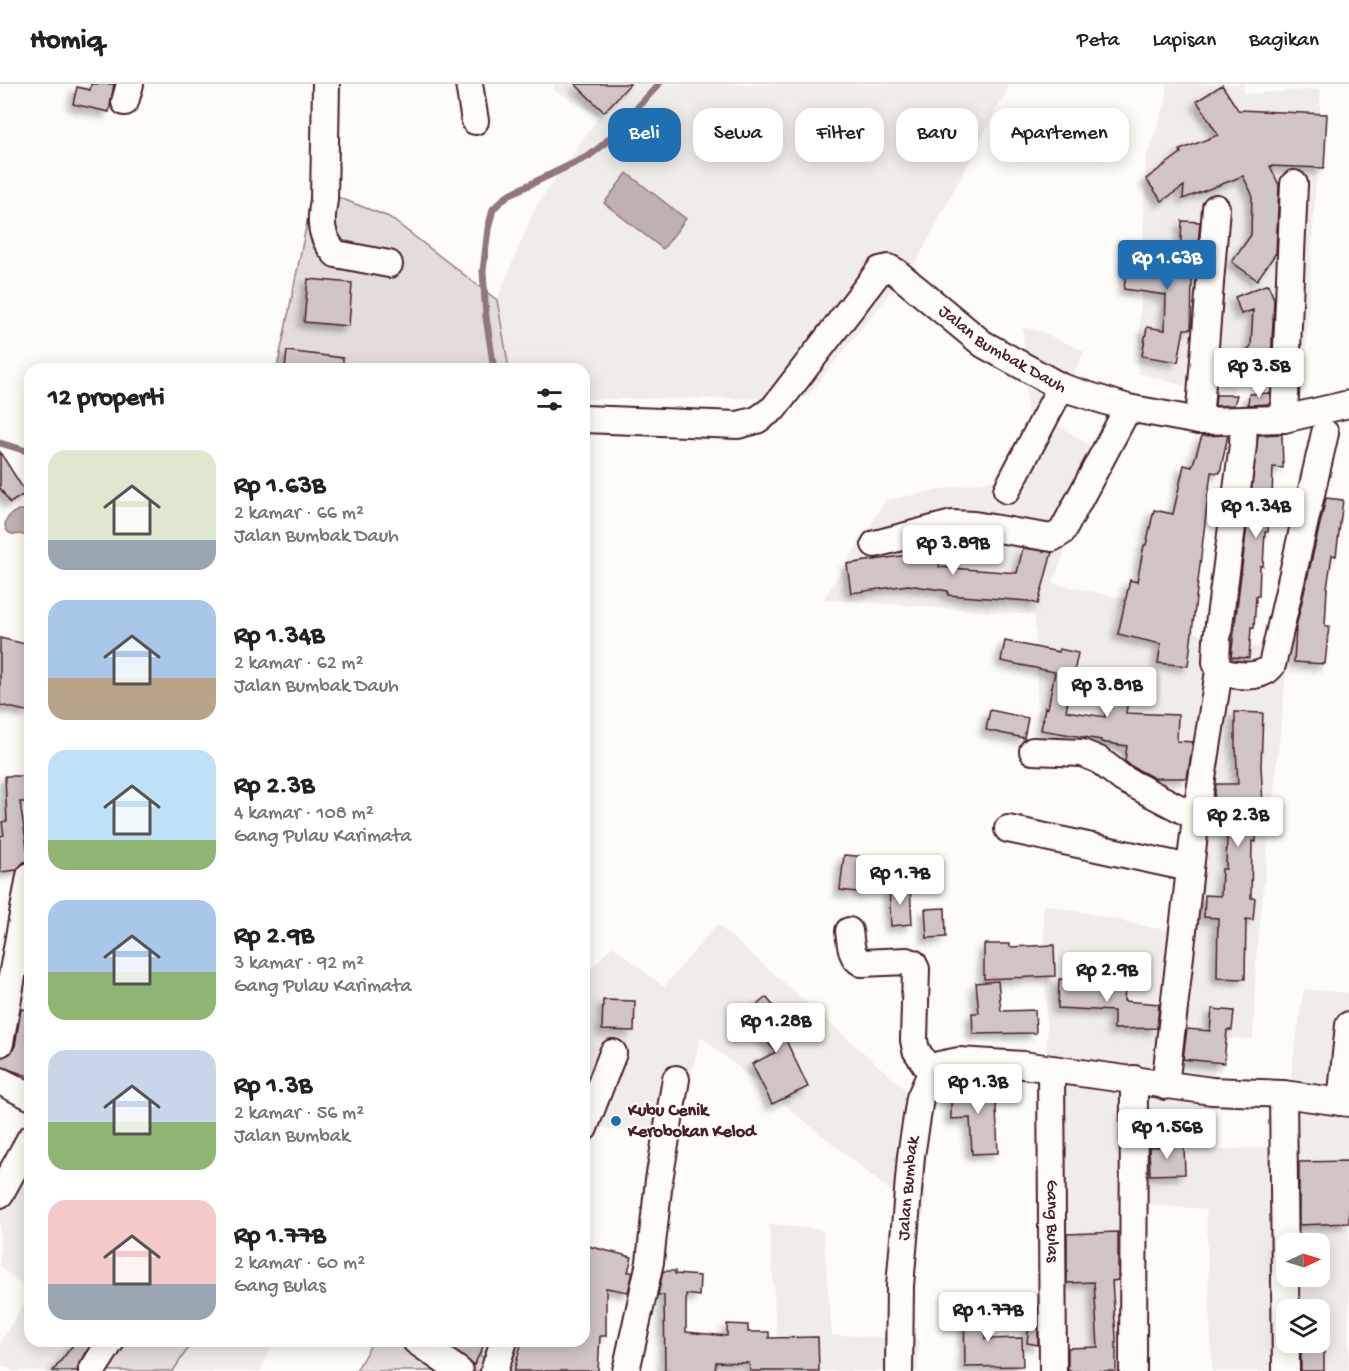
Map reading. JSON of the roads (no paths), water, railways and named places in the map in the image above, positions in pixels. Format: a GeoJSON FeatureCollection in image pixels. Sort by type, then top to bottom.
{"type":"FeatureCollection","features":[{"type":"Feature","properties":{"kind":"street"},"geometry":{"type":"LineString","coordinates":[[326,84],[324,200],[321,218],[323,237],[336,254],[389,264]]}},
{"type":"Feature","properties":{"kind":"street"},"geometry":{"type":"LineString","coordinates":[[469,84],[475,121]]}},
{"type":"Feature","properties":{"kind":"street"},"geometry":{"type":"LineString","coordinates":[[1284,419],[1294,184]]}},
{"type":"Feature","properties":{"kind":"street"},"geometry":{"type":"LineString","coordinates":[[1199,421],[1216,208]]}},
{"type":"Feature","properties":{"kind":"street","name":"Jalan Bumbak Dauh"},"geometry":{"type":"LineString","coordinates":[[590,419],[738,425],[757,420],[774,408],[880,270],[889,268],[983,344],[1061,387],[1128,408],[1199,421],[1284,419],[1349,404]]}},
{"type":"Feature","properties":{"kind":"street"},"geometry":{"type":"LineString","coordinates":[[1007,490],[1061,387]]}},
{"type":"Feature","properties":{"kind":"street"},"geometry":{"type":"LineString","coordinates":[[875,544],[952,524],[974,525],[1052,538],[1057,536],[1062,532],[1128,408]]}},
{"type":"Feature","properties":{"kind":"street"},"geometry":{"type":"LineString","coordinates":[[1165,1086],[1196,817],[1219,671],[1216,662],[1217,639],[1243,444],[1244,420]]}},
{"type":"Feature","properties":{"kind":"street"},"geometry":{"type":"LineString","coordinates":[[1219,671],[1230,674],[1258,675],[1269,670],[1272,665],[1325,433]]}},
{"type":"Feature","properties":{"kind":"street"},"geometry":{"type":"LineString","coordinates":[[1033,751],[1082,753],[1099,760],[1123,779],[1196,817]]}},
{"type":"Feature","properties":{"kind":"street"},"geometry":{"type":"LineString","coordinates":[[1008,829],[1190,868]]}},
{"type":"Feature","properties":{"kind":"street"},"geometry":{"type":"LineString","coordinates":[[0,1042],[24,909]]}},
{"type":"Feature","properties":{"kind":"street"},"geometry":{"type":"LineString","coordinates":[[849,931],[852,953],[856,960],[862,963],[907,961],[913,963],[916,969],[914,1040],[916,1050],[931,1073],[939,1065],[958,1061],[1134,1079],[1165,1086],[1212,1091],[1283,1094],[1345,1103],[1349,1025]]}},
{"type":"Feature","properties":{"kind":"street"},"geometry":{"type":"LineString","coordinates":[[590,1112],[613,1053]]}},
{"type":"Feature","properties":{"kind":"street","name":"Gang Bulas"},"geometry":{"type":"LineString","coordinates":[[1051,1069],[1053,1371]]}},
{"type":"Feature","properties":{"kind":"street","name":"Jalan Bumbak"},"geometry":{"type":"LineString","coordinates":[[899,1371],[900,1286],[911,1156],[920,1098],[931,1073]]}},
{"type":"Feature","properties":{"kind":"street"},"geometry":{"type":"LineString","coordinates":[[627,1371],[650,1262],[661,1170],[676,1079]]}},
{"type":"Feature","properties":{"kind":"street"},"geometry":{"type":"LineString","coordinates":[[1133,1371],[1134,1079]]}},
{"type":"Feature","properties":{"kind":"street"},"geometry":{"type":"LineString","coordinates":[[0,1081],[24,1093]]}},
{"type":"Feature","properties":{"kind":"street"},"geometry":{"type":"LineString","coordinates":[[1283,1094],[1286,1371]]}},
{"type":"Feature","properties":{"kind":"street"},"geometry":{"type":"LineString","coordinates":[[0,1194],[24,1150]]}},
{"type":"Feature","properties":{"kind":"street"},"geometry":{"type":"LineString","coordinates":[[92,1371],[107,1347]]}},
{"type":"Feature","properties":{"kind":"street"},"geometry":{"type":"LineString","coordinates":[[425,1347],[459,1371]]}},
{"type":"Feature","properties":{"kind":"street"},"geometry":{"type":"LineString","coordinates":[[494,1371],[502,1347]]}},
{"type":"Feature","properties":{"kind":"waterway"},"geometry":{"type":"LineString","coordinates":[[493,363],[486,317],[483,271],[493,209],[508,195],[589,156],[604,144],[659,84]]}},
{"type":"Feature","properties":{"kind":"waterway"},"geometry":{"type":"LineString","coordinates":[[0,443],[24,450]]}},
{"type":"Feature","properties":{"kind":"place","name":"Kubu Cenik Kerobokan Kelod"},"geometry":{"type":"Point","coordinates":[616,1121]}}]}
